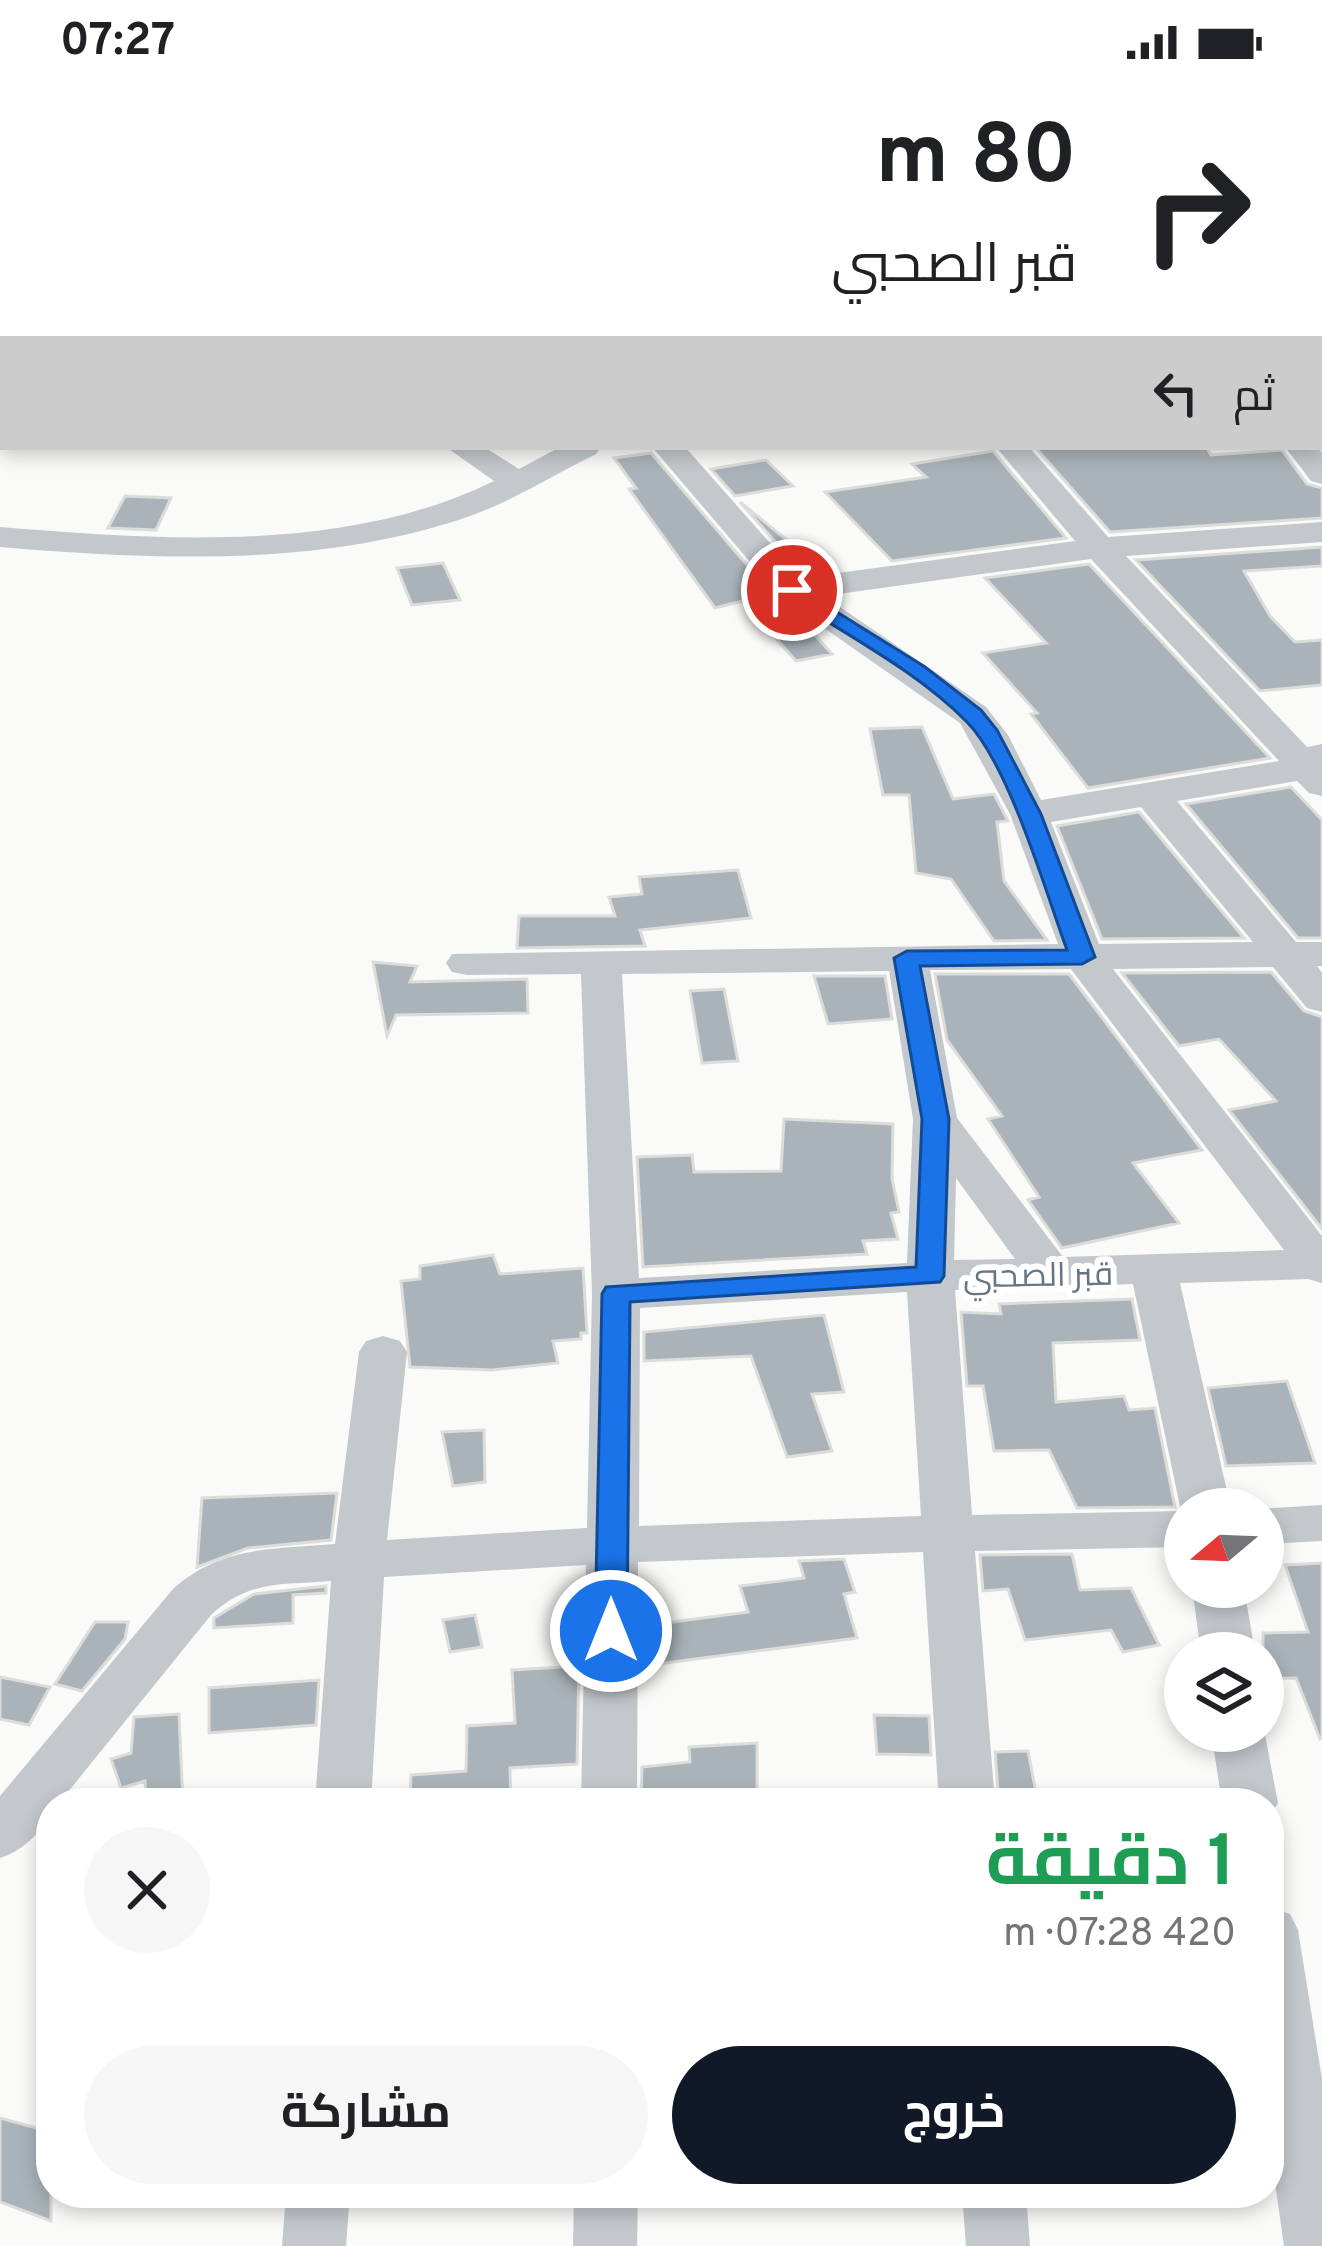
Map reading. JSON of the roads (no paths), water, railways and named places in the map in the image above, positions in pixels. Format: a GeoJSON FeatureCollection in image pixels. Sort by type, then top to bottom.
{"type":"FeatureCollection","features":[{"type":"Feature","properties":{"kind":"street"},"geometry":{"type":"LineString","coordinates":[[467,450],[518,482]]}},
{"type":"Feature","properties":{"kind":"street"},"geometry":{"type":"LineString","coordinates":[[0,537],[116,547],[248,544],[411,521],[449,512],[579,450]]}},
{"type":"Feature","properties":{"kind":"street"},"geometry":{"type":"LineString","coordinates":[[671,450],[792,590],[917,672],[973,715],[989,735],[1029,814],[1082,957],[1321,1266]]}},
{"type":"Feature","properties":{"kind":"street"},"geometry":{"type":"LineString","coordinates":[[1015,450],[1099,548],[1316,769]]}},
{"type":"Feature","properties":{"kind":"street"},"geometry":{"type":"LineString","coordinates":[[1303,450],[1322,474]]}},
{"type":"Feature","properties":{"kind":"street"},"geometry":{"type":"LineString","coordinates":[[792,590],[1099,548],[1322,532]]}},
{"type":"Feature","properties":{"kind":"street"},"geometry":{"type":"LineString","coordinates":[[1029,814],[1316,769]]}},
{"type":"Feature","properties":{"kind":"street"},"geometry":{"type":"LineString","coordinates":[[1151,794],[1304,955],[1322,999]]}},
{"type":"Feature","properties":{"kind":"street"},"geometry":{"type":"LineString","coordinates":[[466,963],[1304,955]]}},
{"type":"Feature","properties":{"kind":"street"},"geometry":{"type":"LineString","coordinates":[[907,958],[935,1119],[930,1276],[966,1788]]}},
{"type":"Feature","properties":{"kind":"street"},"geometry":{"type":"LineString","coordinates":[[601,961],[616,1294],[609,1788]]}},
{"type":"Feature","properties":{"kind":"street"},"geometry":{"type":"LineString","coordinates":[[935,1119],[1051,1274]]}},
{"type":"Feature","properties":{"kind":"street","name":"قبر الصحبي"},"geometry":{"type":"LineString","coordinates":[[616,1294],[930,1276],[1321,1266]]}},
{"type":"Feature","properties":{"kind":"street"},"geometry":{"type":"LineString","coordinates":[[1154,1271],[1200,1488]]}},
{"type":"Feature","properties":{"kind":"street"},"geometry":{"type":"LineString","coordinates":[[344,1788],[359,1560],[383,1352]]}},
{"type":"Feature","properties":{"kind":"street"},"geometry":{"type":"LineString","coordinates":[[1284,1525],[1322,1523]]}},
{"type":"Feature","properties":{"kind":"street"},"geometry":{"type":"LineString","coordinates":[[40,1788],[214,1582],[239,1570],[611,1546],[948,1532],[1164,1529]]}},
{"type":"Feature","properties":{"kind":"street"},"geometry":{"type":"LineString","coordinates":[[1242,1752],[1248,1788]]}},
{"type":"Feature","properties":{"kind":"street"},"geometry":{"type":"LineString","coordinates":[[0,1836],[36,1793]]}},
{"type":"Feature","properties":{"kind":"street"},"geometry":{"type":"LineString","coordinates":[[1284,2031],[1316,2246]]}},
{"type":"Feature","properties":{"kind":"street"},"geometry":{"type":"LineString","coordinates":[[314,2246],[317,2208]]}},
{"type":"Feature","properties":{"kind":"street"},"geometry":{"type":"LineString","coordinates":[[605,2246],[606,2208]]}},
{"type":"Feature","properties":{"kind":"street"},"geometry":{"type":"LineString","coordinates":[[995,2208],[998,2246]]}}]}
